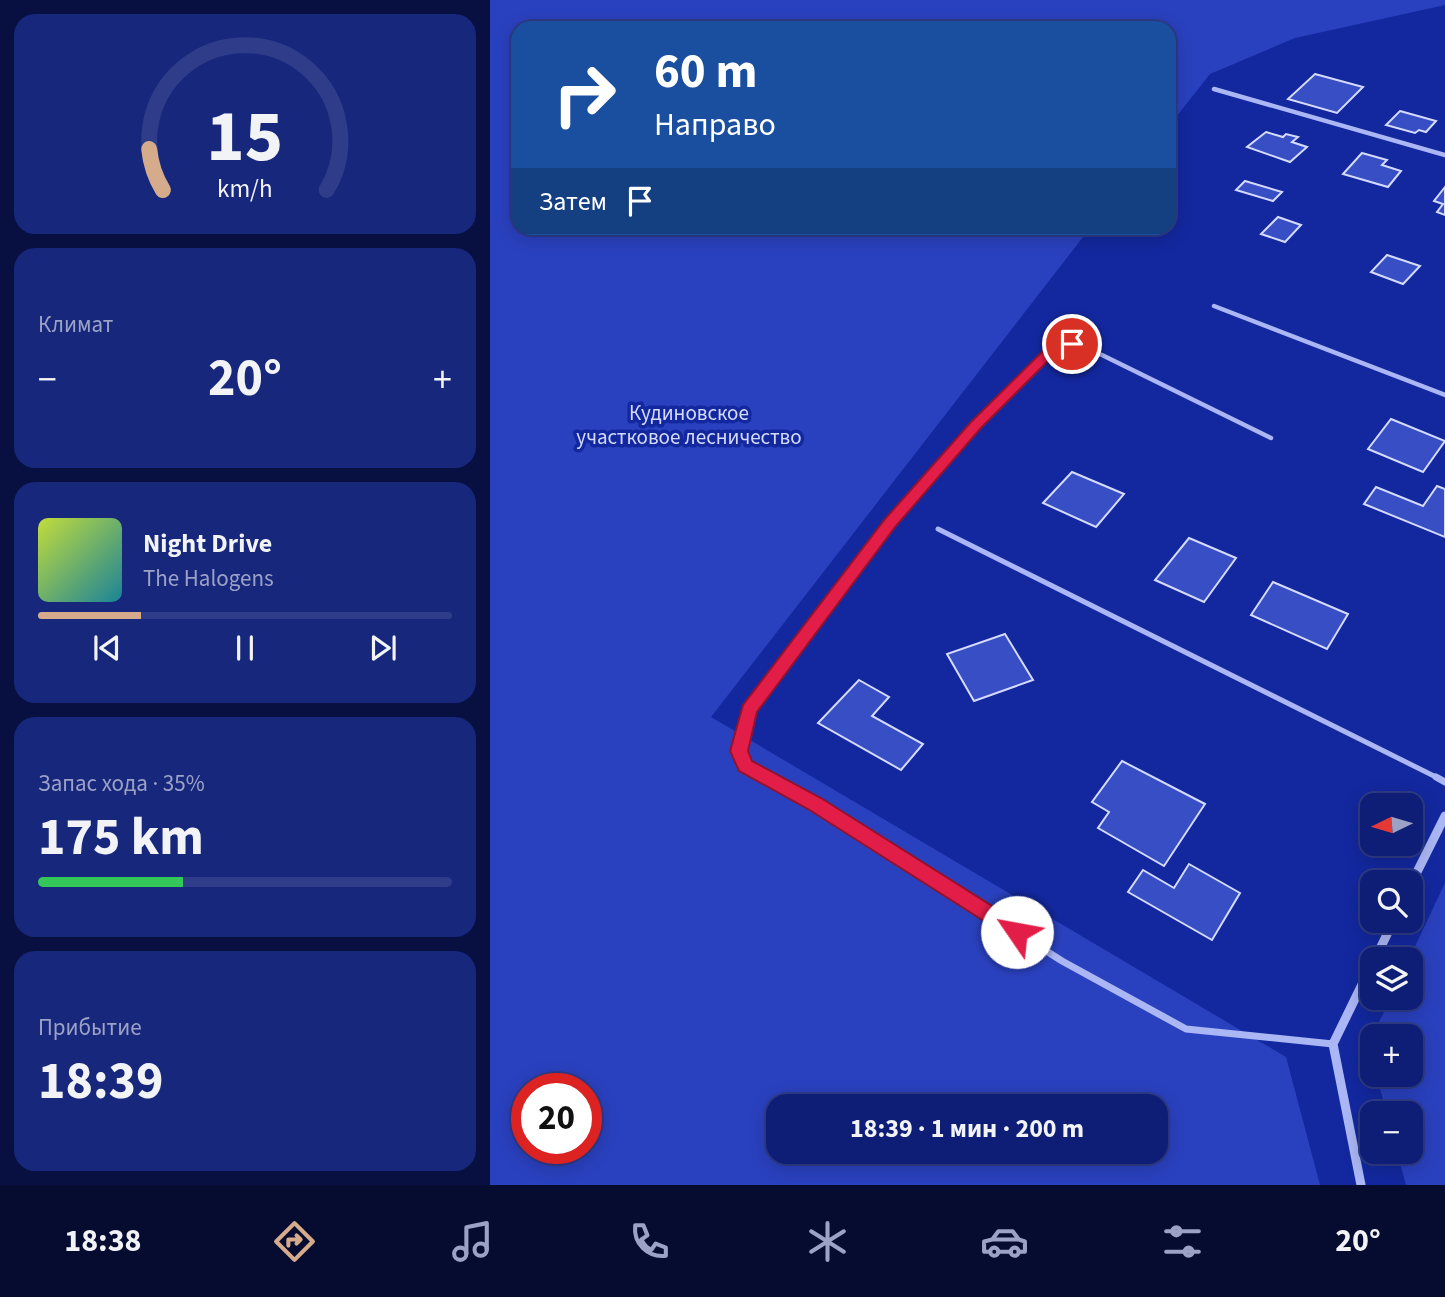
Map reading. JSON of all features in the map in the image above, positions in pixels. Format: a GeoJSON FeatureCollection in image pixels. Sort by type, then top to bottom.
{"type":"FeatureCollection","features":[{"type":"Feature","properties":{"kind":"street"},"geometry":{"type":"LineString","coordinates":[[1214,89],[1445,155]]}},
{"type":"Feature","properties":{"kind":"street"},"geometry":{"type":"LineString","coordinates":[[1418,870],[1445,816]]}},
{"type":"Feature","properties":{"kind":"street"},"geometry":{"type":"LineString","coordinates":[[1360,989],[1333,1044],[1361,1185]]}},
{"type":"Feature","properties":{"kind":"lane"},"geometry":{"type":"LineString","coordinates":[[1214,306],[1445,395]]}},
{"type":"Feature","properties":{"kind":"lane"},"geometry":{"type":"LineString","coordinates":[[1270,438],[1102,355],[1072,344],[1055,347],[976,425],[891,522],[749,710],[739,751],[745,766],[815,803],[1062,961],[1186,1029],[1333,1044]]}},
{"type":"Feature","properties":{"kind":"lane"},"geometry":{"type":"LineString","coordinates":[[938,529],[1338,726],[1445,782]]}},
{"type":"Feature","properties":{"kind":"green space","name":"Кудиновское участковое лесничество"},"geometry":{"type":"Polygon","coordinates":[[[490,0],[1445,0],[1445,5],[1295,38],[1210,74],[1176,117],[1176,21],[511,21],[511,235],[1085,235],[711,717],[1286,1057],[1320,1185],[490,1185],[490,0]]]}},
{"type":"Feature","properties":{"kind":"green space"},"geometry":{"type":"Polygon","coordinates":[[[1445,883],[1445,1185],[1406,1185],[1400,1164],[1423,1164],[1423,1101],[1384,1101],[1379,1087],[1423,1087],[1423,1024],[1378,1024],[1385,1010],[1423,1010],[1423,947],[1415,947],[1445,883]]]}},
{"type":"Feature","properties":{"kind":"building"},"geometry":{"type":"Polygon","coordinates":[[[1315,74],[1363,87],[1337,113],[1288,99],[1315,74]]]}},
{"type":"Feature","properties":{"kind":"building"},"geometry":{"type":"Polygon","coordinates":[[[1400,111],[1436,121],[1426,132],[1419,130],[1415,133],[1386,125],[1400,111]]]}},
{"type":"Feature","properties":{"kind":"building"},"geometry":{"type":"Polygon","coordinates":[[[1266,132],[1283,137],[1286,134],[1298,137],[1292,142],[1307,147],[1290,162],[1247,147],[1266,132]]]}},
{"type":"Feature","properties":{"kind":"building"},"geometry":{"type":"Polygon","coordinates":[[[1362,153],[1387,160],[1382,165],[1401,171],[1388,187],[1343,174],[1362,153]]]}},
{"type":"Feature","properties":{"kind":"building"},"geometry":{"type":"Polygon","coordinates":[[[1245,181],[1282,192],[1273,201],[1236,190],[1245,181]]]}},
{"type":"Feature","properties":{"kind":"building"},"geometry":{"type":"Polygon","coordinates":[[[1445,187],[1445,215],[1437,212],[1443,204],[1434,201],[1445,187]]]}},
{"type":"Feature","properties":{"kind":"building"},"geometry":{"type":"Polygon","coordinates":[[[1278,217],[1301,225],[1285,242],[1261,234],[1278,217]]]}},
{"type":"Feature","properties":{"kind":"building"},"geometry":{"type":"Polygon","coordinates":[[[1387,255],[1420,266],[1403,284],[1371,272],[1387,255]]]}},
{"type":"Feature","properties":{"kind":"building"},"geometry":{"type":"Polygon","coordinates":[[[1391,419],[1445,441],[1423,472],[1368,449],[1391,419]]]}},
{"type":"Feature","properties":{"kind":"building"},"geometry":{"type":"Polygon","coordinates":[[[1072,472],[1124,494],[1096,527],[1043,503],[1072,472]]]}},
{"type":"Feature","properties":{"kind":"building"},"geometry":{"type":"Polygon","coordinates":[[[1437,486],[1445,489],[1445,537],[1364,504],[1376,487],[1423,506],[1437,486]]]}},
{"type":"Feature","properties":{"kind":"building"},"geometry":{"type":"Polygon","coordinates":[[[1189,538],[1236,558],[1204,602],[1155,580],[1189,538]]]}},
{"type":"Feature","properties":{"kind":"building"},"geometry":{"type":"Polygon","coordinates":[[[1273,582],[1348,614],[1327,649],[1251,615],[1273,582]]]}},
{"type":"Feature","properties":{"kind":"building"},"geometry":{"type":"Polygon","coordinates":[[[1005,634],[1033,680],[974,701],[947,654],[1005,634]]]}},
{"type":"Feature","properties":{"kind":"building"},"geometry":{"type":"Polygon","coordinates":[[[859,680],[889,697],[872,716],[923,744],[901,770],[818,723],[859,680]]]}},
{"type":"Feature","properties":{"kind":"building"},"geometry":{"type":"Polygon","coordinates":[[[1122,761],[1205,804],[1164,866],[1098,828],[1109,812],[1092,802],[1122,761]]]}},
{"type":"Feature","properties":{"kind":"building"},"geometry":{"type":"Polygon","coordinates":[[[1189,864],[1240,893],[1212,940],[1128,892],[1143,870],[1174,888],[1189,864]]]}},
{"type":"Feature","properties":{"kind":"route"},"geometry":{"type":"LineString","coordinates":[[1017,932],[815,803],[745,766],[739,751],[749,710],[891,522],[976,425],[1055,347],[1072,344]]}}]}
